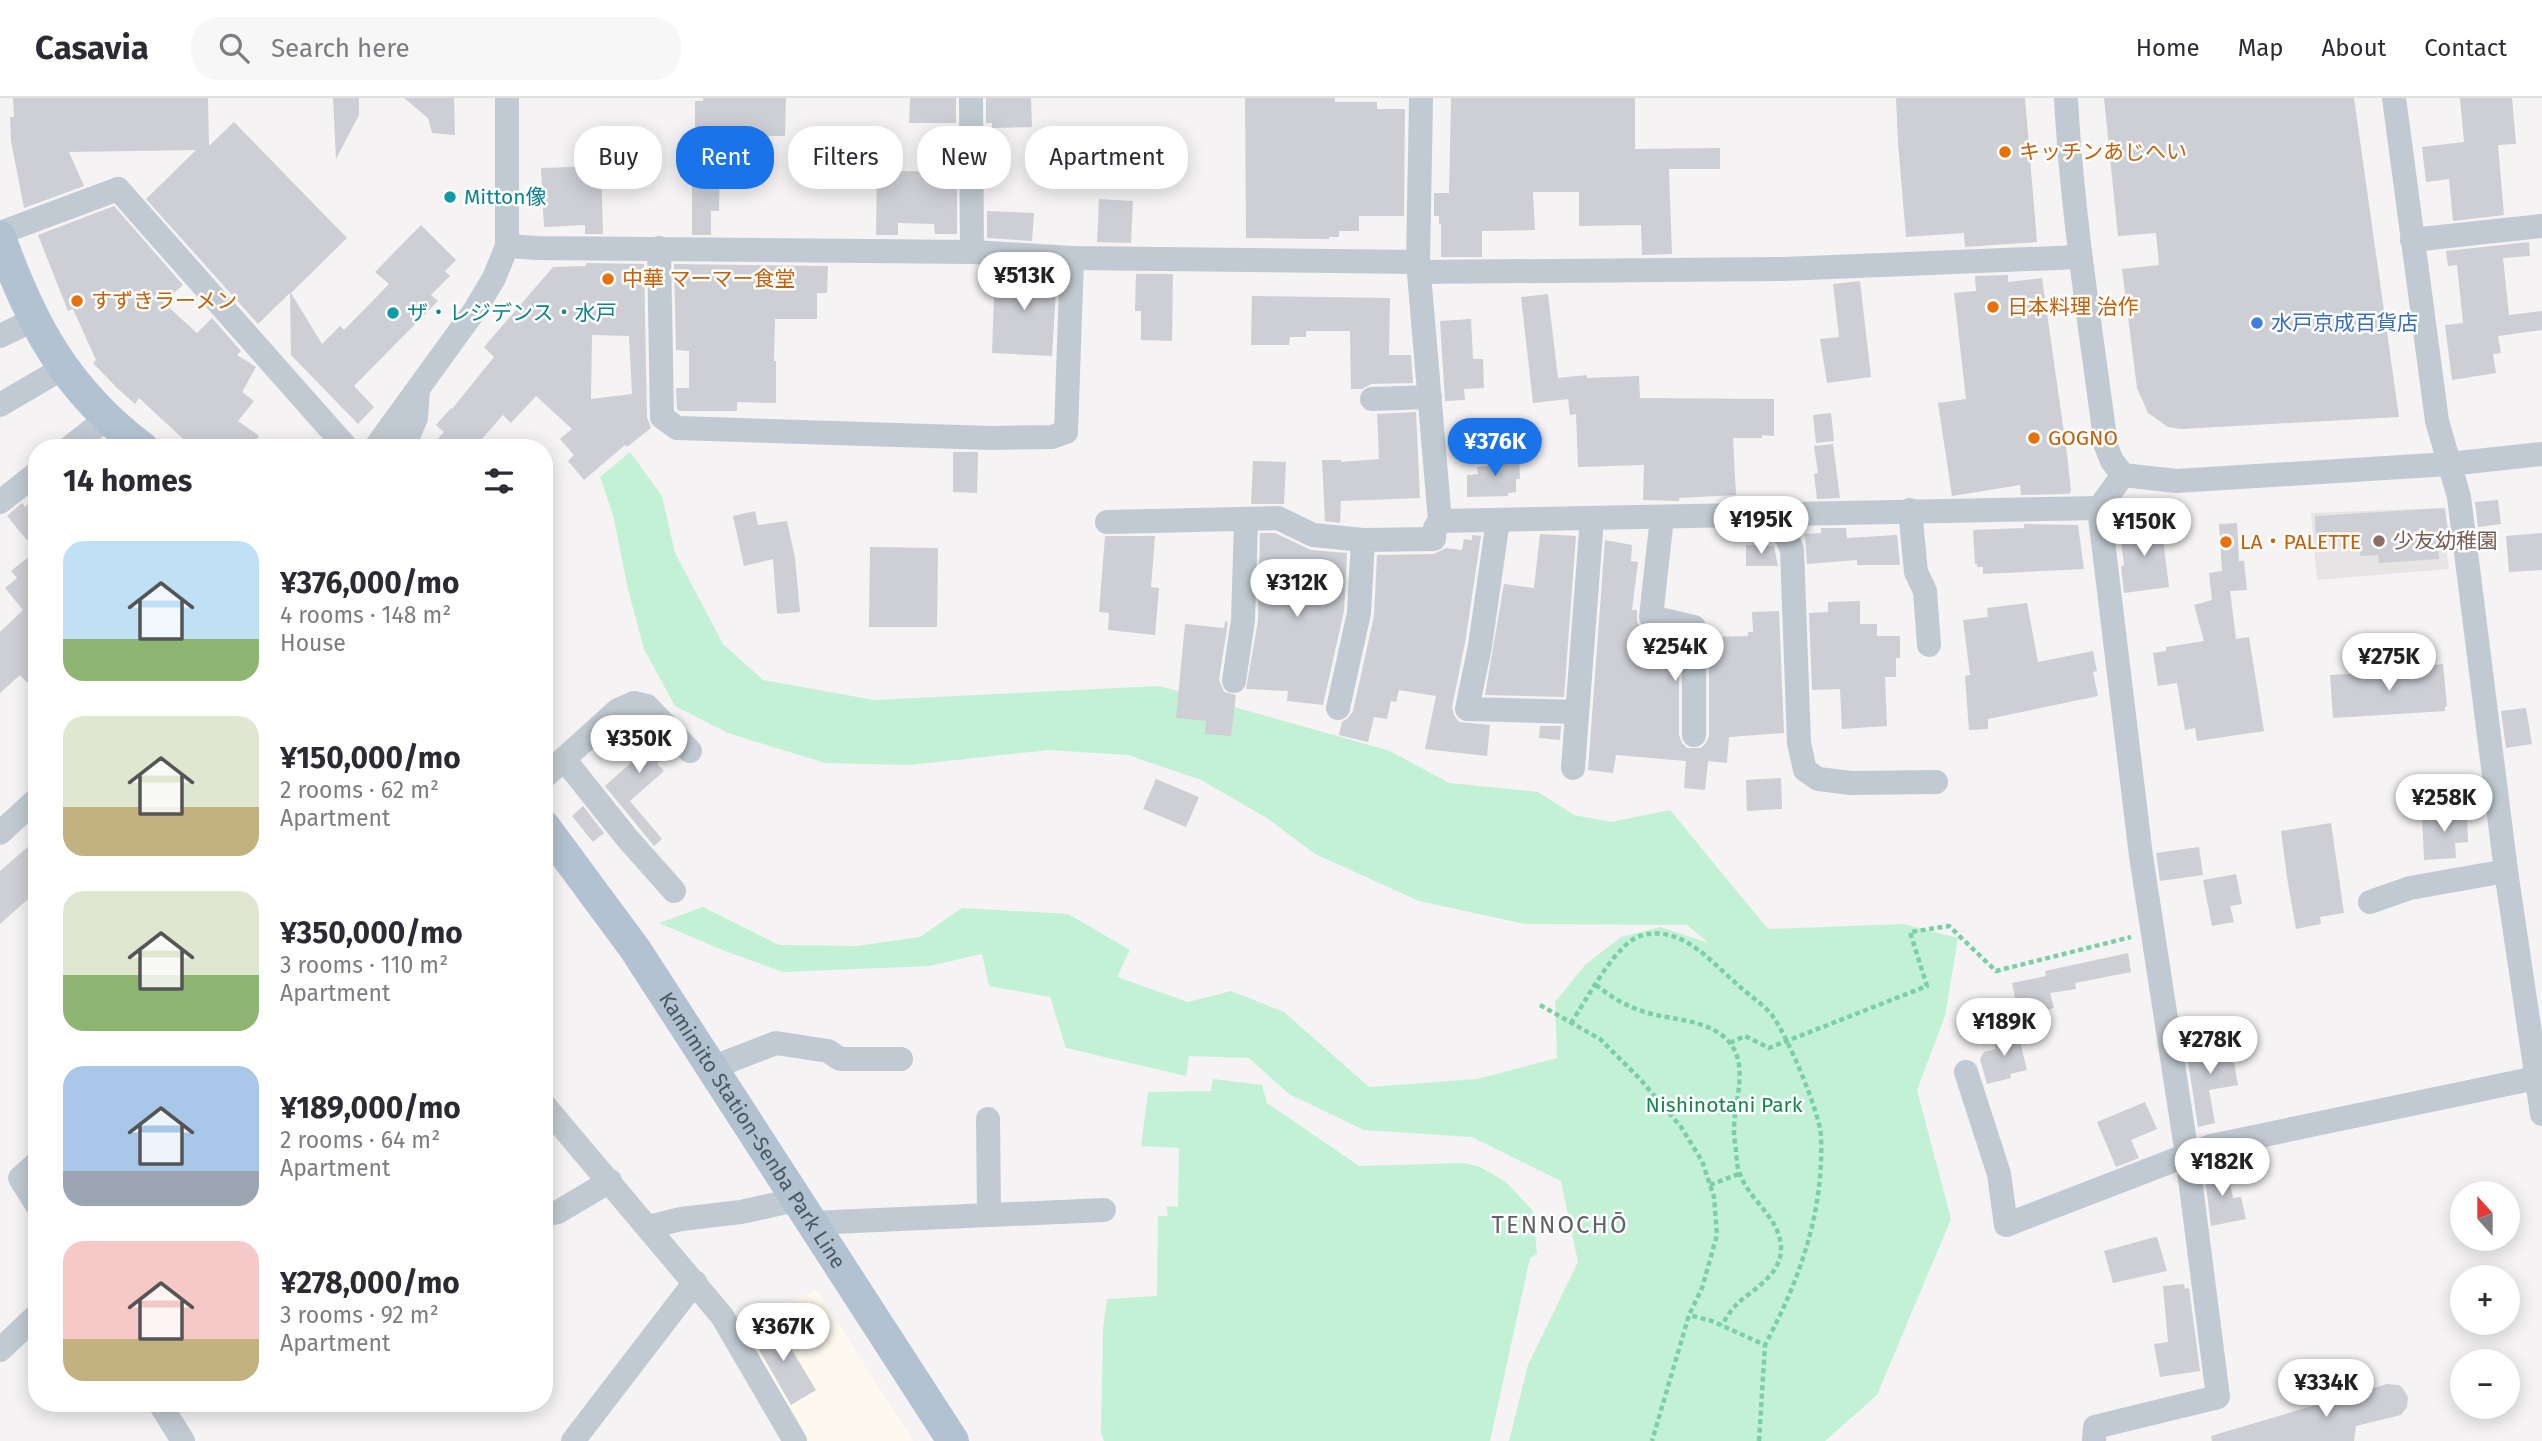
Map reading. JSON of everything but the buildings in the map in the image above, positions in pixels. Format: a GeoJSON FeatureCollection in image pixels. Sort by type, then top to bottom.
{"type":"FeatureCollection","features":[{"type":"Feature","properties":{"kind":"main road"},"geometry":{"type":"LineString","coordinates":[[0,235],[33,320],[63,368],[106,419],[132,439]]}},
{"type":"Feature","properties":{"kind":"main road","name":"Kamimito Station-Senba Park Line"},"geometry":{"type":"LineString","coordinates":[[553,837],[635,949],[953,1441]]}},
{"type":"Feature","properties":{"kind":"street"},"geometry":{"type":"LineString","coordinates":[[382,439],[475,310],[494,278],[508,246],[507,98]]}},
{"type":"Feature","properties":{"kind":"street"},"geometry":{"type":"LineString","coordinates":[[971,98],[972,252]]}},
{"type":"Feature","properties":{"kind":"street"},"geometry":{"type":"LineString","coordinates":[[1107,522],[1278,518],[1313,535],[1363,540],[1434,539],[1435,528],[1440,520],[1418,267],[1421,98]]}},
{"type":"Feature","properties":{"kind":"street"},"geometry":{"type":"LineString","coordinates":[[2066,98],[2070,169],[2080,257],[2106,446],[2112,461],[2123,475],[2176,481],[2449,464],[2542,454]]}},
{"type":"Feature","properties":{"kind":"street"},"geometry":{"type":"LineString","coordinates":[[2394,98],[2437,421],[2459,497],[2506,872],[2542,1114]]}},
{"type":"Feature","properties":{"kind":"street"},"geometry":{"type":"LineString","coordinates":[[0,235],[118,189],[339,439]]}},
{"type":"Feature","properties":{"kind":"street"},"geometry":{"type":"LineString","coordinates":[[2412,240],[2542,226]]}},
{"type":"Feature","properties":{"kind":"street"},"geometry":{"type":"LineString","coordinates":[[508,246],[972,252],[1072,258],[1418,267],[1783,269],[2080,257]]}},
{"type":"Feature","properties":{"kind":"street"},"geometry":{"type":"LineString","coordinates":[[659,248],[662,417],[677,428],[992,439],[1052,437],[1066,432],[1072,258]]}},
{"type":"Feature","properties":{"kind":"street"},"geometry":{"type":"LineString","coordinates":[[0,336],[33,320]]}},
{"type":"Feature","properties":{"kind":"street"},"geometry":{"type":"LineString","coordinates":[[0,405],[63,368]]}},
{"type":"Feature","properties":{"kind":"street"},"geometry":{"type":"LineString","coordinates":[[408,439],[416,418],[418,390]]}},
{"type":"Feature","properties":{"kind":"street"},"geometry":{"type":"LineString","coordinates":[[1373,399],[1430,397]]}},
{"type":"Feature","properties":{"kind":"street"},"geometry":{"type":"LineString","coordinates":[[80,439],[106,419]]}},
{"type":"Feature","properties":{"kind":"street"},"geometry":{"type":"LineString","coordinates":[[2090,1440],[2095,1427],[2218,1397],[2186,1155],[2141,856],[2099,508],[2123,475]]}},
{"type":"Feature","properties":{"kind":"street"},"geometry":{"type":"LineString","coordinates":[[0,502],[28,480]]}},
{"type":"Feature","properties":{"kind":"street"},"geometry":{"type":"LineString","coordinates":[[1440,520],[2099,508]]}},
{"type":"Feature","properties":{"kind":"street"},"geometry":{"type":"LineString","coordinates":[[1910,510],[1916,572],[1926,592],[1929,645]]}},
{"type":"Feature","properties":{"kind":"street"},"geometry":{"type":"LineString","coordinates":[[1778,515],[1793,550],[1799,743],[1805,769],[1818,779],[1851,783],[1936,782]]}},
{"type":"Feature","properties":{"kind":"street"},"geometry":{"type":"LineString","coordinates":[[1662,517],[1651,617],[1694,627],[1694,734]]}},
{"type":"Feature","properties":{"kind":"street"},"geometry":{"type":"LineString","coordinates":[[1573,768],[1592,518]]}},
{"type":"Feature","properties":{"kind":"street"},"geometry":{"type":"LineString","coordinates":[[1234,681],[1243,620],[1246,520]]}},
{"type":"Feature","properties":{"kind":"street"},"geometry":{"type":"LineString","coordinates":[[1498,520],[1480,646],[1467,709],[1577,712]]}},
{"type":"Feature","properties":{"kind":"street"},"geometry":{"type":"LineString","coordinates":[[1338,708],[1359,613],[1363,540]]}},
{"type":"Feature","properties":{"kind":"street"},"geometry":{"type":"LineString","coordinates":[[553,769],[618,710],[634,703],[647,706],[690,751]]}},
{"type":"Feature","properties":{"kind":"street"},"geometry":{"type":"LineString","coordinates":[[564,759],[627,838],[674,891]]}},
{"type":"Feature","properties":{"kind":"street"},"geometry":{"type":"LineString","coordinates":[[0,833],[28,807]]}},
{"type":"Feature","properties":{"kind":"street"},"geometry":{"type":"LineString","coordinates":[[2370,902],[2410,888],[2506,872]]}},
{"type":"Feature","properties":{"kind":"street"},"geometry":{"type":"LineString","coordinates":[[711,1068],[776,1042],[828,1051],[840,1059],[901,1059]]}},
{"type":"Feature","properties":{"kind":"street"},"geometry":{"type":"LineString","coordinates":[[1966,1072],[1998,1174],[2006,1225],[2211,1146],[2539,1080]]}},
{"type":"Feature","properties":{"kind":"street"},"geometry":{"type":"LineString","coordinates":[[553,1115],[722,1316],[795,1441]]}},
{"type":"Feature","properties":{"kind":"street"},"geometry":{"type":"LineString","coordinates":[[988,1119],[989,1215]]}},
{"type":"Feature","properties":{"kind":"street"},"geometry":{"type":"LineString","coordinates":[[12,1180],[28,1196]]}},
{"type":"Feature","properties":{"kind":"street"},"geometry":{"type":"LineString","coordinates":[[553,1213],[610,1181]]}},
{"type":"Feature","properties":{"kind":"street"},"geometry":{"type":"LineString","coordinates":[[649,1227],[681,1219],[741,1212],[989,1215],[1104,1210]]}},
{"type":"Feature","properties":{"kind":"street"},"geometry":{"type":"LineString","coordinates":[[573,1441],[695,1282]]}},
{"type":"Feature","properties":{"kind":"street"},"geometry":{"type":"LineString","coordinates":[[0,1350],[28,1324]]}},
{"type":"Feature","properties":{"kind":"street"},"geometry":{"type":"LineString","coordinates":[[165,1412],[183,1441]]}},
{"type":"Feature","properties":{"kind":"path"},"geometry":{"type":"LineString","coordinates":[[1730,1043],[1745,1036],[1769,1048],[1927,986],[1910,932],[1949,926],[1996,971],[2152,932]]}},
{"type":"Feature","properties":{"kind":"path"},"geometry":{"type":"LineString","coordinates":[[1571,1023],[1612,958],[1638,937],[1664,933],[1695,946],[1773,1016],[1787,1041],[1811,1099],[1821,1134],[1819,1189],[1814,1225],[1805,1252],[1787,1304],[1765,1345],[1759,1441]]}},
{"type":"Feature","properties":{"kind":"path"},"geometry":{"type":"LineString","coordinates":[[1596,985],[1613,999],[1649,1014],[1695,1022],[1721,1034],[1730,1043],[1740,1069],[1734,1130],[1739,1174],[1755,1200],[1775,1224],[1782,1247],[1777,1268],[1760,1286],[1735,1305],[1722,1325]]}},
{"type":"Feature","properties":{"kind":"path"},"geometry":{"type":"LineString","coordinates":[[1540,1005],[1600,1039],[1656,1098],[1688,1138],[1702,1161],[1714,1197],[1717,1235],[1702,1288],[1689,1315],[1652,1441]]}},
{"type":"Feature","properties":{"kind":"path"},"geometry":{"type":"LineString","coordinates":[[1710,1185],[1739,1174]]}},
{"type":"Feature","properties":{"kind":"path"},"geometry":{"type":"LineString","coordinates":[[1689,1315],[1722,1325],[1765,1345]]}},
{"type":"Feature","properties":{"kind":"shaded area","name":"少友幼稚園"},"geometry":{"type":"Polygon","coordinates":[[[2440,508],[2449,569],[2317,580],[2311,513],[2440,508]]]}},
{"type":"Feature","properties":{"kind":"shaded area"},"geometry":{"type":"Polygon","coordinates":[[[817,1290],[913,1441],[805,1441],[738,1322],[817,1290]]]}},
{"type":"Feature","properties":{"kind":"green space","name":"Nishinotani Park"},"geometry":{"type":"Polygon","coordinates":[[[630,452],[662,496],[675,553],[723,644],[763,680],[874,700],[1160,686],[1390,751],[1449,783],[1538,792],[1574,815],[1611,822],[1670,810],[1768,929],[1903,924],[1958,938],[1945,1016],[1917,1090],[1951,1219],[1877,1395],[1825,1441],[1509,1441],[1528,1365],[1578,1262],[1561,1181],[1472,1137],[1364,1130],[1289,1094],[1249,1058],[1189,1056],[1186,1076],[1066,1048],[1050,997],[989,986],[982,954],[929,966],[783,972],[659,923],[703,907],[779,945],[857,946],[920,937],[962,908],[1068,914],[1130,950],[1117,977],[1188,1002],[1231,991],[1284,1012],[1369,1087],[1477,1079],[1557,1058],[1555,1002],[1585,965],[1621,937],[1661,927],[1709,943],[1687,925],[1525,924],[1419,901],[1315,854],[1267,818],[1201,780],[1128,755],[1049,750],[909,765],[825,763],[728,733],[675,706],[644,649],[613,515],[600,477],[630,452]]]}},
{"type":"Feature","properties":{"kind":"green space"},"geometry":{"type":"Polygon","coordinates":[[[1213,1079],[1262,1085],[1267,1103],[1359,1166],[1464,1163],[1480,1167],[1506,1182],[1533,1211],[1537,1254],[1530,1258],[1490,1441],[1104,1441],[1101,1433],[1103,1329],[1107,1299],[1157,1296],[1158,1216],[1168,1216],[1166,1206],[1178,1207],[1179,1148],[1141,1146],[1148,1092],[1211,1091],[1213,1079]]]}},
{"type":"Feature","properties":{"kind":"place","name":"キッチンあじへい"},"geometry":{"type":"Point","coordinates":[2005,152]}},
{"type":"Feature","properties":{"kind":"place","name":"Mitton像"},"geometry":{"type":"Point","coordinates":[450,197]}},
{"type":"Feature","properties":{"kind":"place","name":"中華 マーマー食堂"},"geometry":{"type":"Point","coordinates":[608,279]}},
{"type":"Feature","properties":{"kind":"place","name":"すずきラーメン"},"geometry":{"type":"Point","coordinates":[77,301]}},
{"type":"Feature","properties":{"kind":"place","name":"日本料理 治作"},"geometry":{"type":"Point","coordinates":[1993,307]}},
{"type":"Feature","properties":{"kind":"place","name":"ザ・レジデンス・水戸"},"geometry":{"type":"Point","coordinates":[393,313]}},
{"type":"Feature","properties":{"kind":"place","name":"水戸京成百貨店"},"geometry":{"type":"Point","coordinates":[2257,323]}},
{"type":"Feature","properties":{"kind":"place","name":"GOGNO"},"geometry":{"type":"Point","coordinates":[2034,438]}},
{"type":"Feature","properties":{"kind":"place","name":"少友幼稚園"},"geometry":{"type":"Point","coordinates":[2379,541]}},
{"type":"Feature","properties":{"kind":"place","name":"LA・PALETTE"},"geometry":{"type":"Point","coordinates":[2226,542]}},
{"type":"Feature","properties":{"kind":"district","name":"TENNOCHŌ"},"geometry":{"type":"Point","coordinates":[1560,1225]}}]}
